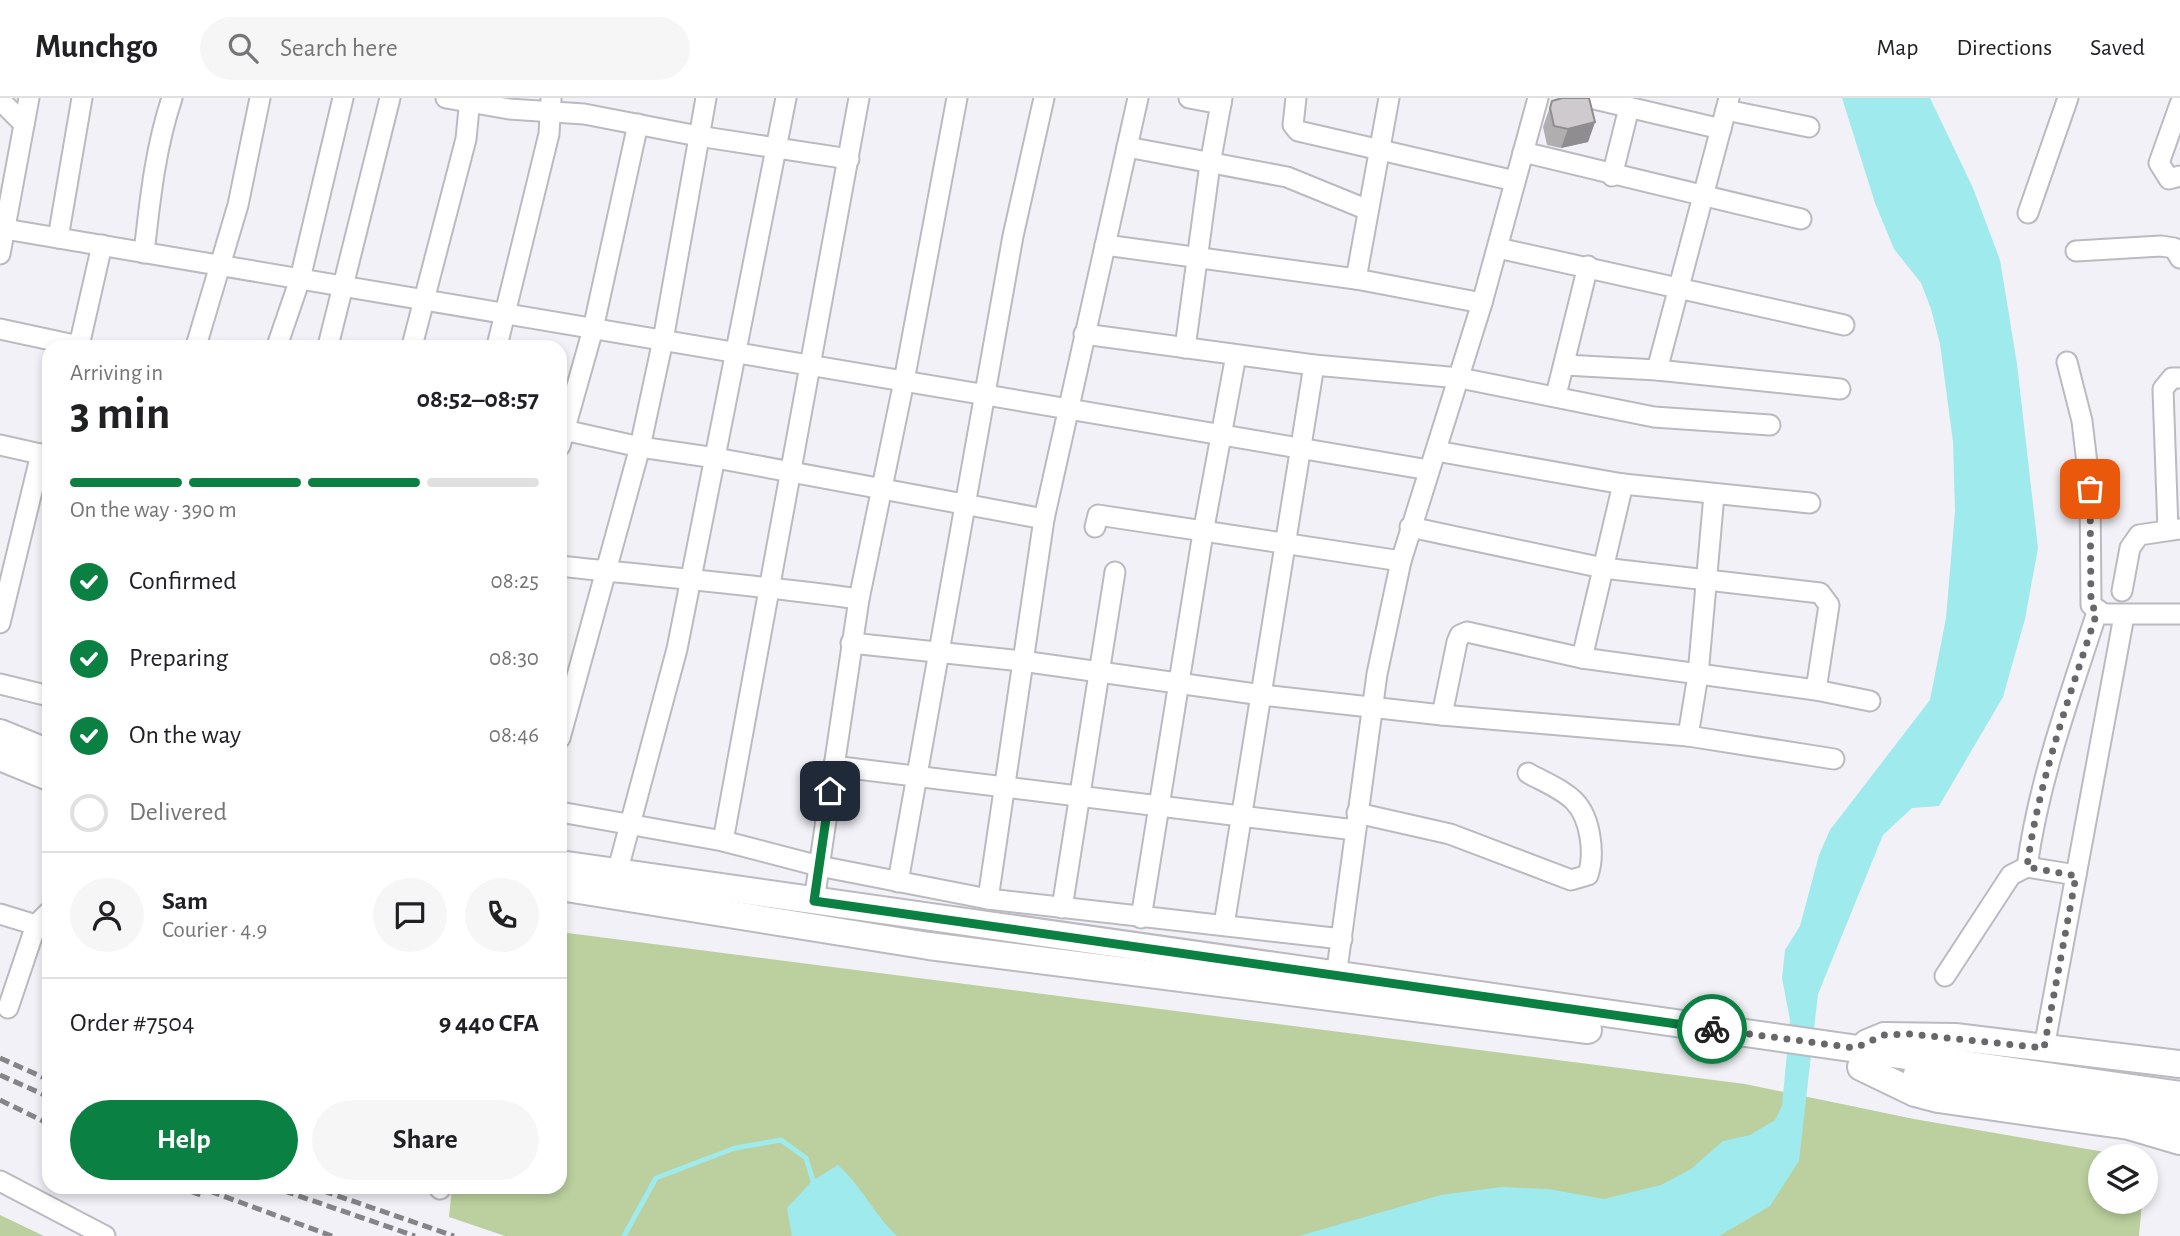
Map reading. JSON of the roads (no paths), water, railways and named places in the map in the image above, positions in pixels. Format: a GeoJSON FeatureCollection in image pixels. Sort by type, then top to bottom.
{"type":"FeatureCollection","features":[{"type":"Feature","properties":{"kind":"highway"},"geometry":{"type":"LineString","coordinates":[[0,733],[42,750]]}},
{"type":"Feature","properties":{"kind":"highway"},"geometry":{"type":"LineString","coordinates":[[0,757],[42,774]]}},
{"type":"Feature","properties":{"kind":"highway"},"geometry":{"type":"LineString","coordinates":[[567,865],[1336,977],[2179,1105]]}},
{"type":"Feature","properties":{"kind":"highway"},"geometry":{"type":"LineString","coordinates":[[567,888],[929,946],[1780,1046]]}},
{"type":"Feature","properties":{"kind":"highway"},"geometry":{"type":"LineString","coordinates":[[1858,1057],[1884,1035],[1910,1034],[2180,1064]]}},
{"type":"Feature","properties":{"kind":"highway"},"geometry":{"type":"LineString","coordinates":[[1858,1057],[1915,1093],[1938,1100],[2129,1126],[2180,1141]]}},
{"type":"Feature","properties":{"kind":"street"},"geometry":{"type":"LineString","coordinates":[[29,98],[2,241],[58,238],[102,245],[1429,470]]}},
{"type":"Feature","properties":{"kind":"street"},"geometry":{"type":"LineString","coordinates":[[58,238],[82,98]]}},
{"type":"Feature","properties":{"kind":"street"},"geometry":{"type":"LineString","coordinates":[[144,253],[158,145],[172,98]]}},
{"type":"Feature","properties":{"kind":"street"},"geometry":{"type":"LineString","coordinates":[[198,340],[221,265],[260,98]]}},
{"type":"Feature","properties":{"kind":"street"},"geometry":{"type":"LineString","coordinates":[[279,340],[300,279],[343,98]]}},
{"type":"Feature","properties":{"kind":"street"},"geometry":{"type":"LineString","coordinates":[[330,340],[390,98]]}},
{"type":"Feature","properties":{"kind":"street"},"geometry":{"type":"LineString","coordinates":[[446,98],[550,104],[698,136],[849,159]]}},
{"type":"Feature","properties":{"kind":"street"},"geometry":{"type":"LineString","coordinates":[[567,713],[640,447],[663,340],[706,98]]}},
{"type":"Feature","properties":{"kind":"street"},"geometry":{"type":"LineString","coordinates":[[617,873],[677,649],[786,98]]}},
{"type":"Feature","properties":{"kind":"street"},"geometry":{"type":"LineString","coordinates":[[723,841],[859,98]]}},
{"type":"Feature","properties":{"kind":"street"},"geometry":{"type":"LineString","coordinates":[[814,901],[851,643],[957,98]]}},
{"type":"Feature","properties":{"kind":"street"},"geometry":{"type":"LineString","coordinates":[[898,882],[987,396],[1013,236],[1044,98]]}},
{"type":"Feature","properties":{"kind":"street"},"geometry":{"type":"LineString","coordinates":[[988,900],[1002,787],[1044,519],[1066,409],[1138,98]]}},
{"type":"Feature","properties":{"kind":"street"},"geometry":{"type":"LineString","coordinates":[[1185,348],[1210,164],[1222,101],[1189,98]]}},
{"type":"Feature","properties":{"kind":"street"},"geometry":{"type":"LineString","coordinates":[[1296,98],[1293,125],[1298,131],[1516,181]]}},
{"type":"Feature","properties":{"kind":"street"},"geometry":{"type":"LineString","coordinates":[[1356,279],[1389,98]]}},
{"type":"Feature","properties":{"kind":"street"},"geometry":{"type":"LineString","coordinates":[[1590,98],[1721,129]]}},
{"type":"Feature","properties":{"kind":"street"},"geometry":{"type":"LineString","coordinates":[[2028,213],[2068,98]]}},
{"type":"Feature","properties":{"kind":"street"},"geometry":{"type":"LineString","coordinates":[[1336,977],[1380,654],[1410,527],[1460,378],[1498,248],[1523,152],[1532,99]]}},
{"type":"Feature","properties":{"kind":"street"},"geometry":{"type":"LineString","coordinates":[[0,100],[24,124]]}},
{"type":"Feature","properties":{"kind":"street"},"geometry":{"type":"LineString","coordinates":[[414,340],[466,139],[470,101]]}},
{"type":"Feature","properties":{"kind":"street"},"geometry":{"type":"LineString","coordinates":[[499,340],[549,134],[550,104]]}},
{"type":"Feature","properties":{"kind":"street"},"geometry":{"type":"LineString","coordinates":[[1657,370],[1728,104],[1810,127]]}},
{"type":"Feature","properties":{"kind":"street"},"geometry":{"type":"LineString","coordinates":[[2180,104],[2159,163],[2169,178],[2180,176]]}},
{"type":"Feature","properties":{"kind":"street"},"geometry":{"type":"LineString","coordinates":[[1612,176],[1629,108]]}},
{"type":"Feature","properties":{"kind":"street"},"geometry":{"type":"LineString","coordinates":[[567,420],[593,329],[638,124]]}},
{"type":"Feature","properties":{"kind":"street"},"geometry":{"type":"LineString","coordinates":[[1127,148],[1306,183],[1367,210]]}},
{"type":"Feature","properties":{"kind":"street"},"geometry":{"type":"LineString","coordinates":[[1523,152],[1612,176],[1801,219]]}},
{"type":"Feature","properties":{"kind":"street"},"geometry":{"type":"LineString","coordinates":[[80,340],[102,245]]}},
{"type":"Feature","properties":{"kind":"street"},"geometry":{"type":"LineString","coordinates":[[1105,245],[1356,279],[1482,303]]}},
{"type":"Feature","properties":{"kind":"street"},"geometry":{"type":"LineString","coordinates":[[2076,251],[2161,246],[2174,248],[2180,258]]}},
{"type":"Feature","properties":{"kind":"street"},"geometry":{"type":"LineString","coordinates":[[1498,248],[1844,324]]}},
{"type":"Feature","properties":{"kind":"street"},"geometry":{"type":"LineString","coordinates":[[1556,395],[1588,266]]}},
{"type":"Feature","properties":{"kind":"street"},"geometry":{"type":"LineString","coordinates":[[0,328],[53,340]]}},
{"type":"Feature","properties":{"kind":"street"},"geometry":{"type":"LineString","coordinates":[[1084,334],[1314,365],[1460,378],[1556,395],[1654,417],[1770,425]]}},
{"type":"Feature","properties":{"kind":"street"},"geometry":{"type":"LineString","coordinates":[[1141,918],[1161,806],[1202,533],[1236,355]]}},
{"type":"Feature","properties":{"kind":"street"},"geometry":{"type":"LineString","coordinates":[[2067,362],[2082,421],[2088,475],[2091,605],[2097,612],[2124,617],[2180,614]]}},
{"type":"Feature","properties":{"kind":"street"},"geometry":{"type":"LineString","coordinates":[[1224,925],[1314,365]]}},
{"type":"Feature","properties":{"kind":"street"},"geometry":{"type":"LineString","coordinates":[[1564,365],[1657,370],[1840,389]]}},
{"type":"Feature","properties":{"kind":"street"},"geometry":{"type":"LineString","coordinates":[[2122,591],[2130,548],[2139,535],[2174,530],[2163,389],[2165,383],[2180,378]]}},
{"type":"Feature","properties":{"kind":"street"},"geometry":{"type":"LineString","coordinates":[[567,439],[716,458],[1044,519]]}},
{"type":"Feature","properties":{"kind":"street"},"geometry":{"type":"LineString","coordinates":[[0,445],[42,454]]}},
{"type":"Feature","properties":{"kind":"street"},"geometry":{"type":"LineString","coordinates":[[1436,451],[1623,484],[1810,503]]}},
{"type":"Feature","properties":{"kind":"street"},"geometry":{"type":"LineString","coordinates":[[0,622],[42,466]]}},
{"type":"Feature","properties":{"kind":"street"},"geometry":{"type":"LineString","coordinates":[[1582,658],[1623,484]]}},
{"type":"Feature","properties":{"kind":"street"},"geometry":{"type":"LineString","coordinates":[[1688,736],[1698,676],[1714,495]]}},
{"type":"Feature","properties":{"kind":"street"},"geometry":{"type":"LineString","coordinates":[[1096,527],[1098,515],[1202,533],[1401,561]]}},
{"type":"Feature","properties":{"kind":"street"},"geometry":{"type":"LineString","coordinates":[[1410,527],[1603,568],[1705,582],[1820,593],[1829,605],[1815,690]]}},
{"type":"Feature","properties":{"kind":"street"},"geometry":{"type":"LineString","coordinates":[[567,567],[689,582],[771,587],[859,599]]}},
{"type":"Feature","properties":{"kind":"street"},"geometry":{"type":"LineString","coordinates":[[1062,908],[1097,672],[1115,572]]}},
{"type":"Feature","properties":{"kind":"street"},"geometry":{"type":"LineString","coordinates":[[2027,867],[2032,827],[2047,768],[2097,612]]}},
{"type":"Feature","properties":{"kind":"street"},"geometry":{"type":"LineString","coordinates":[[2044,1048],[2124,617]]}},
{"type":"Feature","properties":{"kind":"street"},"geometry":{"type":"LineString","coordinates":[[1443,715],[1460,635],[1467,632],[1582,658],[1815,690],[1870,701]]}},
{"type":"Feature","properties":{"kind":"street"},"geometry":{"type":"LineString","coordinates":[[851,643],[1022,661],[1262,695],[1443,715],[1688,736],[1834,759]]}},
{"type":"Feature","properties":{"kind":"street"},"geometry":{"type":"LineString","coordinates":[[0,684],[42,694]]}},
{"type":"Feature","properties":{"kind":"street"},"geometry":{"type":"LineString","coordinates":[[834,766],[1243,816],[1356,821],[1450,834],[1571,880],[1588,875],[1591,844],[1588,819],[1580,804],[1528,773]]}},
{"type":"Feature","properties":{"kind":"street"},"geometry":{"type":"LineString","coordinates":[[567,813],[723,841],[819,866],[988,900],[1342,939]]}},
{"type":"Feature","properties":{"kind":"street"},"geometry":{"type":"LineString","coordinates":[[1945,976],[2011,875],[2027,867],[2076,876]]}},
{"type":"Feature","properties":{"kind":"street"},"geometry":{"type":"LineString","coordinates":[[0,914],[42,919],[8,1008]]}},
{"type":"Feature","properties":{"kind":"street"},"geometry":{"type":"LineString","coordinates":[[0,1181],[106,1236]]}},
{"type":"Feature","properties":{"kind":"water"},"geometry":{"type":"Polygon","coordinates":[[[1842,98],[1930,98],[1973,188],[2000,260],[2017,364],[2038,548],[2025,619],[2003,697],[1939,806],[1912,808],[1883,835],[1818,994],[1799,1161],[1770,1206],[1719,1236],[1299,1236],[1441,1195],[1501,1187],[1548,1189],[1604,1199],[1661,1185],[1691,1169],[1723,1141],[1750,1135],[1775,1120],[1782,1106],[1790,1020],[1782,978],[1785,950],[1800,926],[1819,855],[1830,830],[1930,700],[1946,618],[1955,511],[1953,442],[1940,344],[1931,309],[1921,283],[1894,249],[1875,203],[1842,98]]]}},
{"type":"Feature","properties":{"kind":"water"},"geometry":{"type":"Polygon","coordinates":[[[838,1165],[897,1236],[792,1236],[787,1208],[812,1181],[838,1165]]]}},
{"type":"Feature","properties":{"kind":"waterway"},"geometry":{"type":"LineString","coordinates":[[624,1236],[656,1178],[735,1148],[781,1140],[806,1158],[815,1187]]}},
{"type":"Feature","properties":{"kind":"railway"},"geometry":{"type":"LineString","coordinates":[[0,1058],[42,1077]]}},
{"type":"Feature","properties":{"kind":"railway"},"geometry":{"type":"LineString","coordinates":[[0,1075],[42,1094]]}},
{"type":"Feature","properties":{"kind":"railway"},"geometry":{"type":"LineString","coordinates":[[0,1100],[42,1121]]}},
{"type":"Feature","properties":{"kind":"railway"},"geometry":{"type":"LineString","coordinates":[[198,1194],[203,1196]]}},
{"type":"Feature","properties":{"kind":"railway"},"geometry":{"type":"LineString","coordinates":[[218,1194],[332,1236]]}},
{"type":"Feature","properties":{"kind":"railway"},"geometry":{"type":"LineString","coordinates":[[293,1194],[415,1236]]}},
{"type":"Feature","properties":{"kind":"railway"},"geometry":{"type":"LineString","coordinates":[[332,1194],[454,1236]]}}]}
